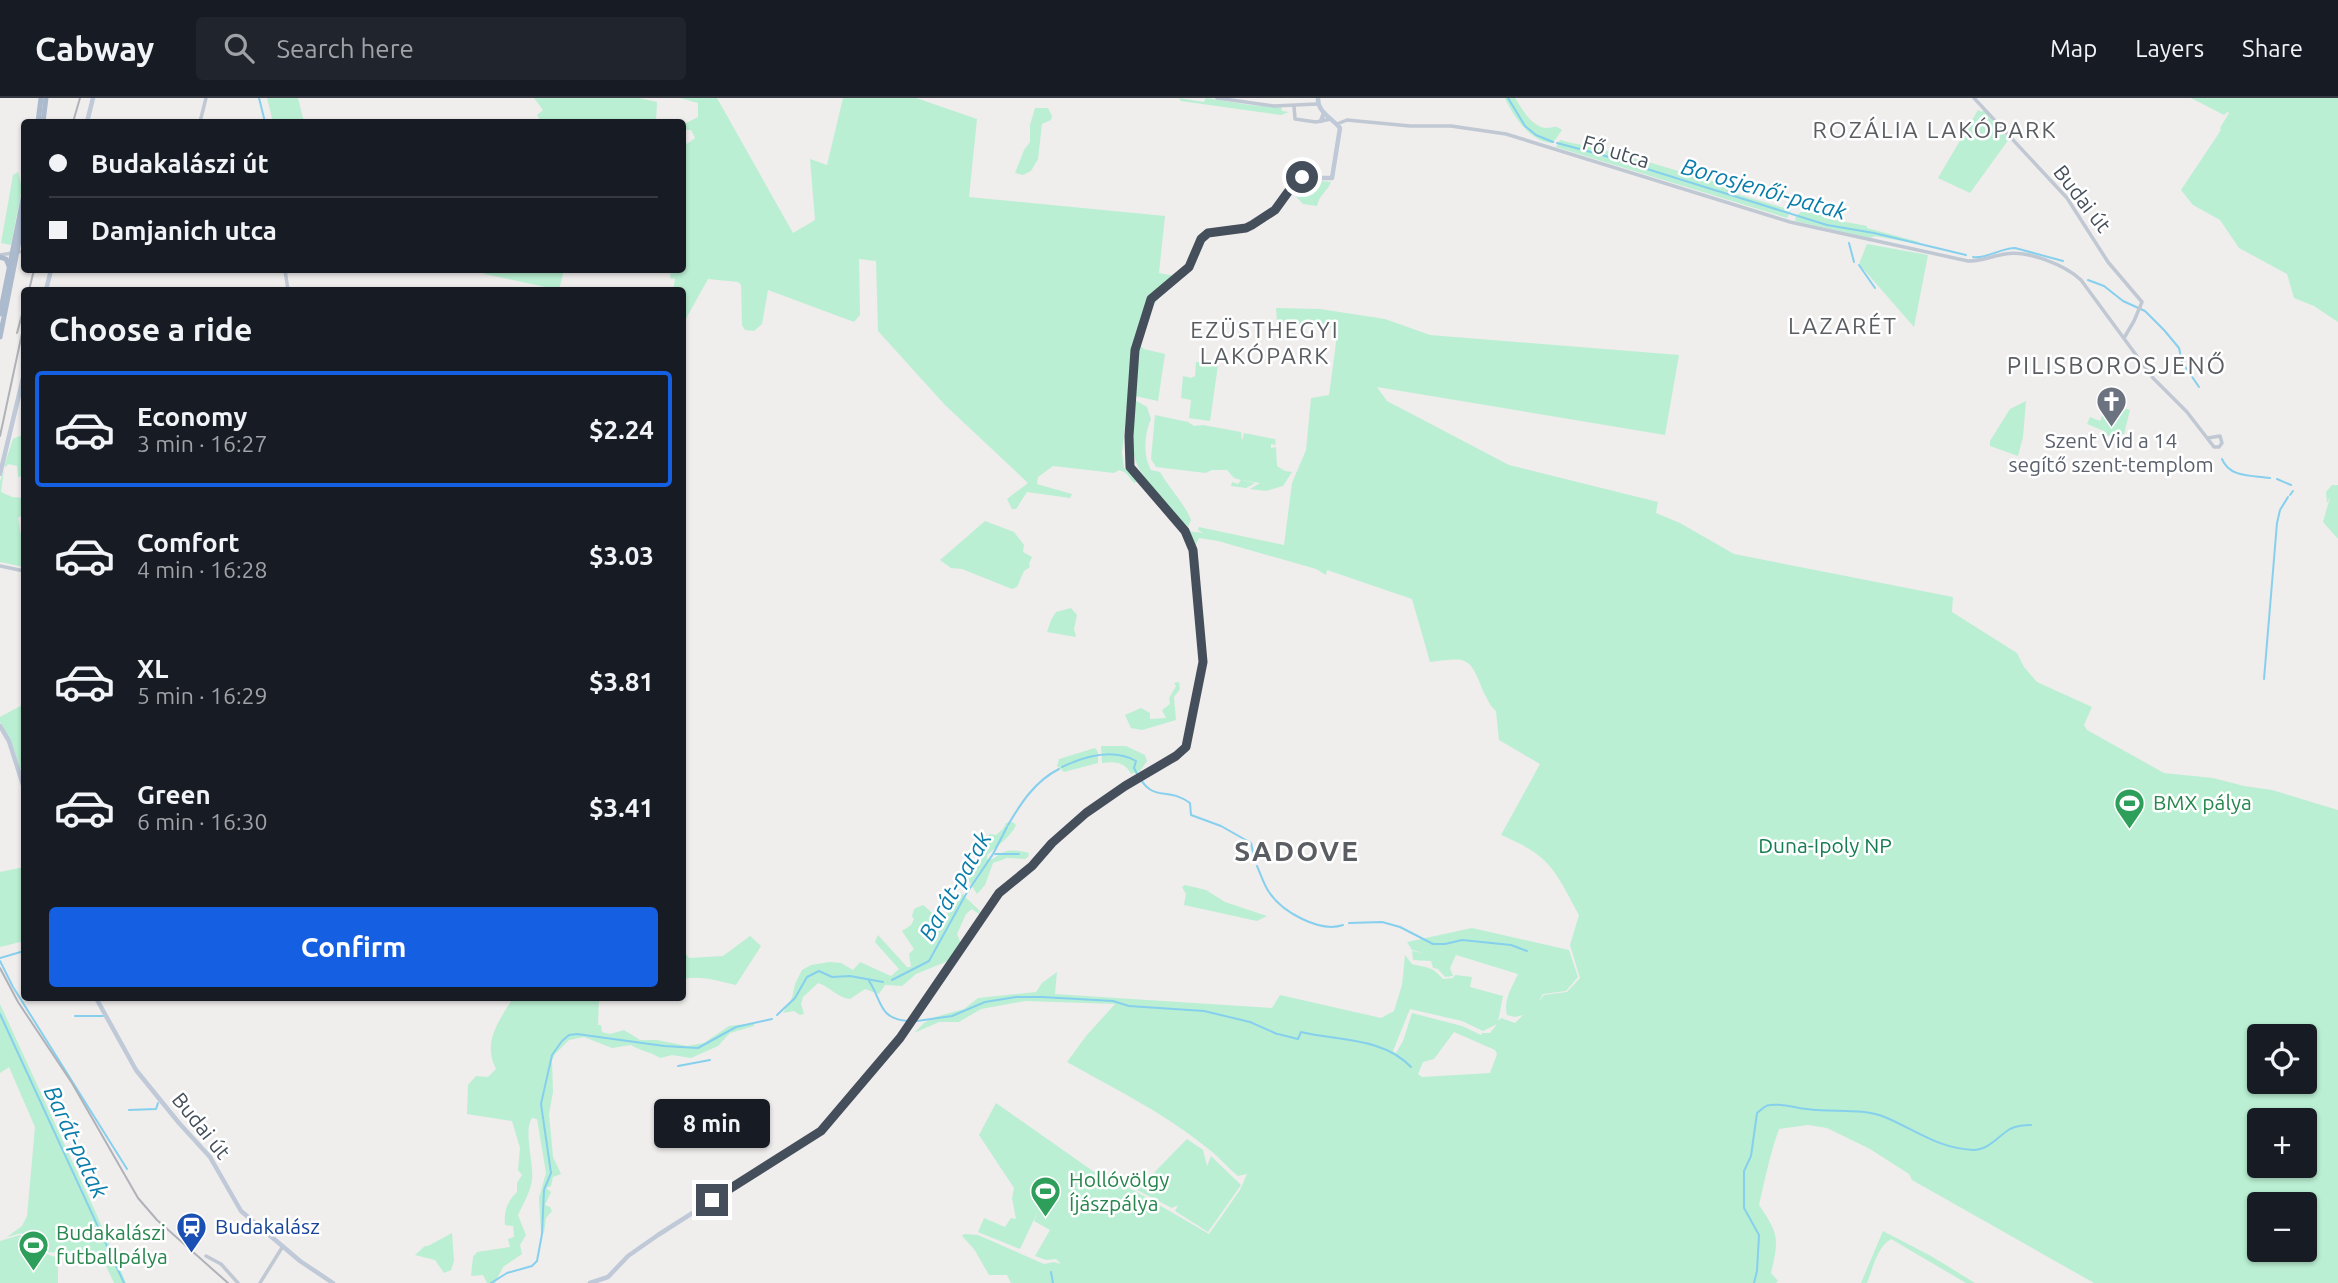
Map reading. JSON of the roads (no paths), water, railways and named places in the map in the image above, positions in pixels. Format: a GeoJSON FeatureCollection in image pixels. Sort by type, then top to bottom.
{"type":"FeatureCollection","features":[{"type":"Feature","properties":{"kind":"main road"},"geometry":{"type":"LineString","coordinates":[[41,119],[44,98]]}},
{"type":"Feature","properties":{"kind":"main road"},"geometry":{"type":"LineString","coordinates":[[89,119],[93,98]]}},
{"type":"Feature","properties":{"kind":"main road"},"geometry":{"type":"LineString","coordinates":[[590,1283],[608,1277],[628,1256],[658,1235],[816,1135],[878,1065],[918,1013],[999,893],[1032,866],[1052,843],[1084,815],[1186,747],[1203,662],[1191,542],[1185,531],[1131,471],[1129,463],[1135,350],[1146,308],[1154,295],[1189,267],[1205,236],[1250,227],[1275,210],[1300,178],[1332,178],[1340,131],[1337,124],[1324,113],[1318,101]]}},
{"type":"Feature","properties":{"kind":"main road"},"geometry":{"type":"LineString","coordinates":[[1321,121],[1324,113]]}},
{"type":"Feature","properties":{"kind":"main road"},"geometry":{"type":"LineString","coordinates":[[0,337],[21,213]]}},
{"type":"Feature","properties":{"kind":"main road"},"geometry":{"type":"LineString","coordinates":[[0,314],[9,266],[21,228]]}},
{"type":"Feature","properties":{"kind":"main road"},"geometry":{"type":"LineString","coordinates":[[0,256],[6,259],[9,266]]}},
{"type":"Feature","properties":{"kind":"main road"},"geometry":{"type":"LineString","coordinates":[[0,474],[21,386]]}},
{"type":"Feature","properties":{"kind":"main road"},"geometry":{"type":"LineString","coordinates":[[0,726],[9,741],[21,779]]}},
{"type":"Feature","properties":{"kind":"main road","name":"Budai út"},"geometry":{"type":"LineString","coordinates":[[98,1001],[136,1070],[210,1157],[241,1211],[283,1250],[333,1283]]}},
{"type":"Feature","properties":{"kind":"street"},"geometry":{"type":"LineString","coordinates":[[201,119],[206,98]]}},
{"type":"Feature","properties":{"kind":"street"},"geometry":{"type":"LineString","coordinates":[[1217,98],[1258,105],[1294,106],[1318,101]]}},
{"type":"Feature","properties":{"kind":"street","name":"Budai út"},"geometry":{"type":"LineString","coordinates":[[1974,98],[2067,198],[2140,306],[2124,339]]}},
{"type":"Feature","properties":{"kind":"street"},"geometry":{"type":"LineString","coordinates":[[1294,106],[1295,119],[1331,120]]}},
{"type":"Feature","properties":{"kind":"street","name":"Fő utca"},"geometry":{"type":"LineString","coordinates":[[1337,124],[1347,120],[1410,126],[1451,126],[1506,134],[1829,232],[1968,261],[1980,261],[2010,253],[2051,262],[2081,280],[2153,378],[2187,412],[2215,448],[2221,445],[2223,440],[2218,436],[2208,438]]}},
{"type":"Feature","properties":{"kind":"street"},"geometry":{"type":"LineString","coordinates":[[0,256],[21,251]]}},
{"type":"Feature","properties":{"kind":"street"},"geometry":{"type":"LineString","coordinates":[[0,566],[21,570]]}},
{"type":"Feature","properties":{"kind":"street"},"geometry":{"type":"LineString","coordinates":[[260,1283],[283,1250]]}},
{"type":"Feature","properties":{"kind":"street"},"geometry":{"type":"LineString","coordinates":[[206,1256],[221,1265],[238,1283]]}},
{"type":"Feature","properties":{"kind":"waterway"},"geometry":{"type":"LineString","coordinates":[[259,98],[264,119]]}},
{"type":"Feature","properties":{"kind":"waterway","name":"Borosjenői-patak"},"geometry":{"type":"LineString","coordinates":[[1508,98],[1525,126],[1536,135],[1553,142]]}},
{"type":"Feature","properties":{"kind":"waterway","name":"Borosjenői-patak"},"geometry":{"type":"LineString","coordinates":[[1557,143],[1827,225],[1966,255]]}},
{"type":"Feature","properties":{"kind":"waterway"},"geometry":{"type":"LineString","coordinates":[[1849,243],[1854,262]]}},
{"type":"Feature","properties":{"kind":"waterway","name":"Borosjenői-patak"},"geometry":{"type":"LineString","coordinates":[[1973,257],[2015,248],[2063,261]]}},
{"type":"Feature","properties":{"kind":"waterway"},"geometry":{"type":"LineString","coordinates":[[1859,265],[1875,288]]}},
{"type":"Feature","properties":{"kind":"waterway","name":"Borosjenői-patak"},"geometry":{"type":"LineString","coordinates":[[2088,280],[2104,286],[2123,301],[2145,311],[2179,348],[2182,362],[2199,387]]}},
{"type":"Feature","properties":{"kind":"waterway","name":"Borosjenői-patak"},"geometry":{"type":"LineString","coordinates":[[2222,459],[2230,470],[2236,473],[2270,478]]}},
{"type":"Feature","properties":{"kind":"waterway","name":"Borosjenői-patak"},"geometry":{"type":"LineString","coordinates":[[2277,479],[2291,485]]}},
{"type":"Feature","properties":{"kind":"waterway","name":"Borosjenői-patak"},"geometry":{"type":"LineString","coordinates":[[2290,495],[2293,491]]}},
{"type":"Feature","properties":{"kind":"waterway","name":"Borosjenői-patak"},"geometry":{"type":"LineString","coordinates":[[2264,679],[2277,523],[2280,510],[2288,497]]}},
{"type":"Feature","properties":{"kind":"waterway"},"geometry":{"type":"LineString","coordinates":[[1062,767],[1109,754],[1136,761],[1134,768],[1147,787],[1181,798],[1190,803],[1191,815],[1221,826],[1251,843],[1255,861]]}},
{"type":"Feature","properties":{"kind":"waterway"},"geometry":{"type":"LineString","coordinates":[[1008,825],[1036,786],[1059,769]]}},
{"type":"Feature","properties":{"kind":"waterway","name":"Barát-patak"},"geometry":{"type":"LineString","coordinates":[[892,980],[929,961],[1007,827]]}},
{"type":"Feature","properties":{"kind":"waterway"},"geometry":{"type":"LineString","coordinates":[[995,854],[1019,854]]}},
{"type":"Feature","properties":{"kind":"waterway"},"geometry":{"type":"LineString","coordinates":[[1257,866],[1269,892],[1283,907],[1313,923],[1334,927],[1343,925]]}},
{"type":"Feature","properties":{"kind":"waterway"},"geometry":{"type":"LineString","coordinates":[[1349,923],[1382,922],[1400,927],[1433,944],[1462,940],[1511,945],[1527,951]]}},
{"type":"Feature","properties":{"kind":"waterway"},"geometry":{"type":"LineString","coordinates":[[0,958],[21,952]]}},
{"type":"Feature","properties":{"kind":"waterway"},"geometry":{"type":"LineString","coordinates":[[0,961],[21,1000]]}},
{"type":"Feature","properties":{"kind":"waterway","name":"Barát-patak"},"geometry":{"type":"LineString","coordinates":[[777,1015],[795,998],[807,977],[819,971],[832,977],[850,976],[883,982]]}},
{"type":"Feature","properties":{"kind":"waterway"},"geometry":{"type":"LineString","coordinates":[[869,981],[886,1012],[891,1017],[908,1021]]}},
{"type":"Feature","properties":{"kind":"waterway"},"geometry":{"type":"LineString","coordinates":[[917,1021],[952,1016],[985,1002],[1016,997],[1042,997],[1113,1001],[1129,1006],[1204,1011],[1250,1022],[1277,1034]]}},
{"type":"Feature","properties":{"kind":"waterway"},"geometry":{"type":"LineString","coordinates":[[22,1001],[127,1169]]}},
{"type":"Feature","properties":{"kind":"waterway","name":"Barát-patak"},"geometry":{"type":"LineString","coordinates":[[0,1014],[124,1283]]}},
{"type":"Feature","properties":{"kind":"waterway"},"geometry":{"type":"LineString","coordinates":[[75,1016],[103,1016]]}},
{"type":"Feature","properties":{"kind":"waterway","name":"Barát-patak"},"geometry":{"type":"LineString","coordinates":[[491,1283],[507,1273],[532,1266],[537,1261],[542,1234],[544,1190],[551,1173],[541,1104],[552,1055],[562,1041],[569,1035],[577,1034],[698,1048],[736,1027],[772,1019]]}},
{"type":"Feature","properties":{"kind":"waterway"},"geometry":{"type":"LineString","coordinates":[[1278,1034],[1298,1039],[1301,1032],[1373,1045],[1400,1057],[1411,1067]]}},
{"type":"Feature","properties":{"kind":"waterway"},"geometry":{"type":"LineString","coordinates":[[839,1113],[898,1045]]}},
{"type":"Feature","properties":{"kind":"waterway"},"geometry":{"type":"LineString","coordinates":[[678,1066],[710,1060]]}},
{"type":"Feature","properties":{"kind":"waterway"},"geometry":{"type":"LineString","coordinates":[[129,1110],[156,1109],[158,1103]]}},
{"type":"Feature","properties":{"kind":"waterway"},"geometry":{"type":"LineString","coordinates":[[1754,1283],[1759,1235],[1744,1208],[1744,1171],[1751,1156],[1757,1113],[1768,1105],[1877,1115],[1938,1142],[1973,1150],[1988,1145],[2012,1128],[2031,1125]]}},
{"type":"Feature","properties":{"kind":"waterway"},"geometry":{"type":"LineString","coordinates":[[1051,1272],[1053,1283]]}},
{"type":"Feature","properties":{"kind":"tram line"},"geometry":{"type":"LineString","coordinates":[[74,119],[80,98]]}},
{"type":"Feature","properties":{"kind":"tram line"},"geometry":{"type":"LineString","coordinates":[[30,287],[33,273]]}},
{"type":"Feature","properties":{"kind":"tram line"},"geometry":{"type":"LineString","coordinates":[[17,333],[21,318]]}},
{"type":"Feature","properties":{"kind":"tram line"},"geometry":{"type":"LineString","coordinates":[[0,436],[21,338]]}},
{"type":"Feature","properties":{"kind":"tram line"},"geometry":{"type":"LineString","coordinates":[[0,968],[18,1002],[72,1083],[138,1198],[157,1220],[228,1283]]}},
{"type":"Feature","properties":{"kind":"place","name":"Szent Vid a 14 segítő szent-templom"},"geometry":{"type":"Point","coordinates":[2111,428]}},
{"type":"Feature","properties":{"kind":"place","name":"BMX pálya"},"geometry":{"type":"Point","coordinates":[2130,830]}},
{"type":"Feature","properties":{"kind":"place","name":"Hollóvölgy Íjászpálya"},"geometry":{"type":"Point","coordinates":[1046,1219]}},
{"type":"Feature","properties":{"kind":"place","name":"Budakalász"},"geometry":{"type":"Point","coordinates":[192,1254]}},
{"type":"Feature","properties":{"kind":"place","name":"Budakalászi futballpálya"},"geometry":{"type":"Point","coordinates":[33,1272]}},
{"type":"Feature","properties":{"kind":"district","name":"ROZÁLIA LAKÓPARK"},"geometry":{"type":"Point","coordinates":[1935,130]}},
{"type":"Feature","properties":{"kind":"district","name":"LAZARÉT"},"geometry":{"type":"Point","coordinates":[1843,326]}},
{"type":"Feature","properties":{"kind":"district","name":"EZÜSTHEGYI LAKÓPARK"},"geometry":{"type":"Point","coordinates":[1265,343]}},
{"type":"Feature","properties":{"kind":"district","name":"PILISBOROSJENŐ"},"geometry":{"type":"Point","coordinates":[2117,366]}},
{"type":"Feature","properties":{"kind":"district","name":"SADOVE"},"geometry":{"type":"Point","coordinates":[1297,851]}},
{"type":"Feature","properties":{"kind":"park label","name":"Duna-Ipoly NP"},"geometry":{"type":"Point","coordinates":[1825,846]}}]}
